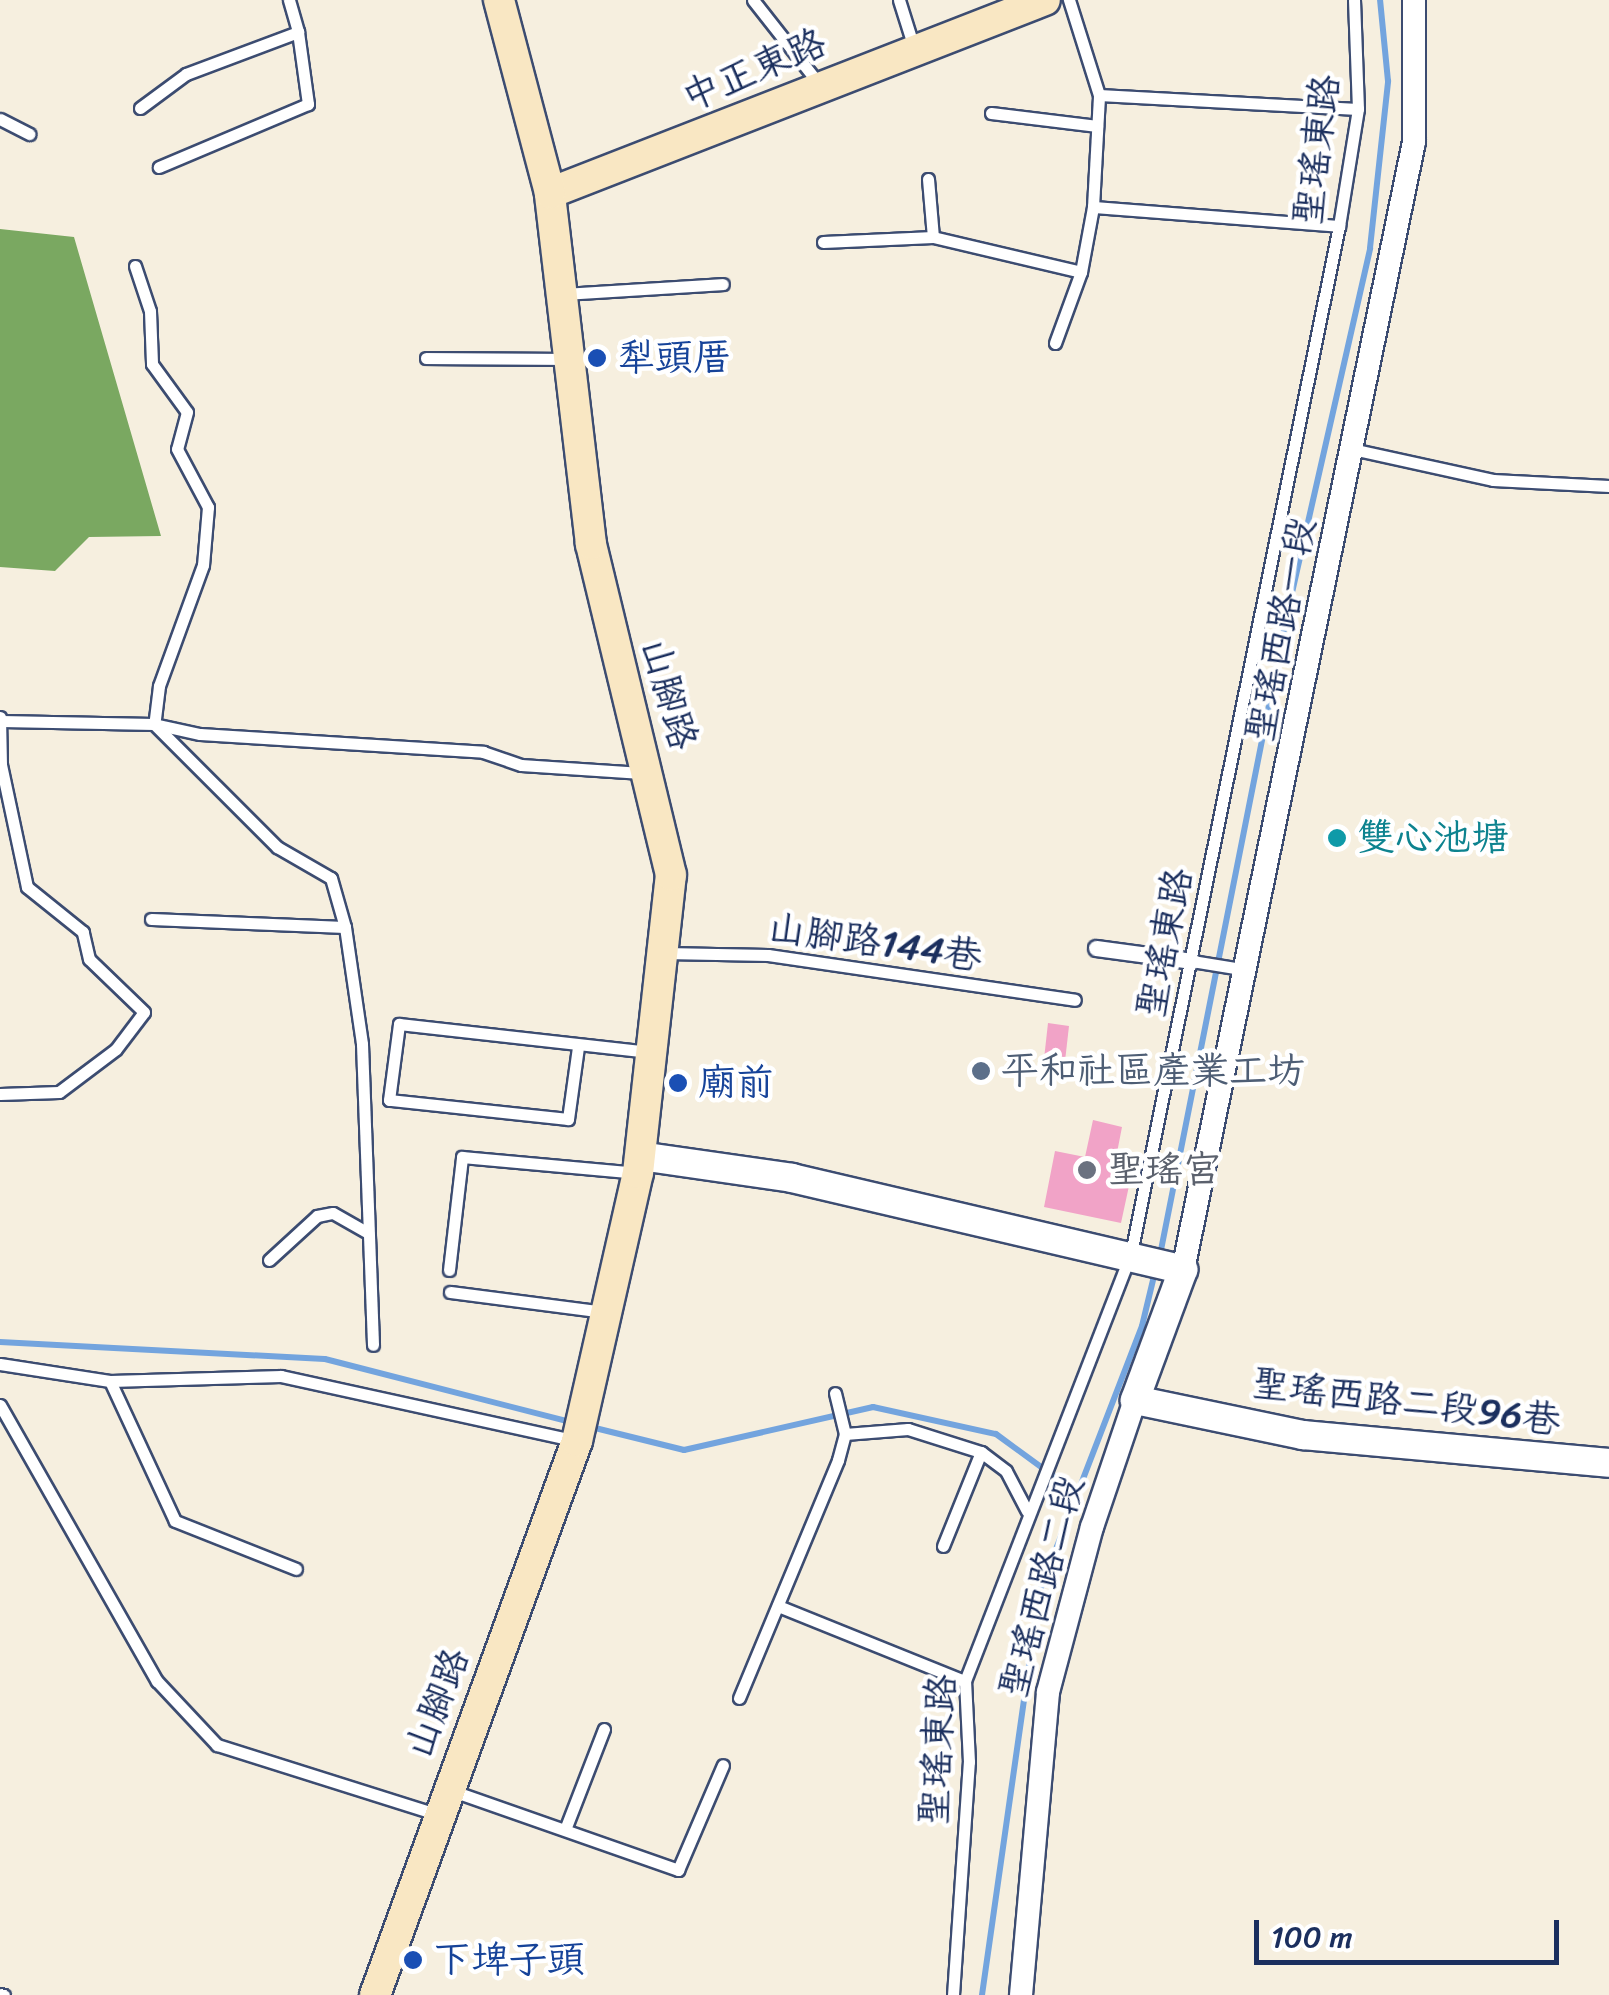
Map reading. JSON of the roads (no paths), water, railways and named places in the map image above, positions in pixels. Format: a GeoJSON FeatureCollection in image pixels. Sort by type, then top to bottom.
{"type":"FeatureCollection","features":[{"type":"Feature","properties":{"kind":"main road","name":"山腳路"},"geometry":{"type":"LineString","coordinates":[[375,1995],[441,1802],[577,1441],[639,1165],[671,874],[651,774],[591,544],[565,294],[550,192],[499,0]]}},
{"type":"Feature","properties":{"kind":"main road","name":"中正東路"},"geometry":{"type":"LineString","coordinates":[[550,192],[819,84],[1045,0]]}},
{"type":"Feature","properties":{"kind":"street","name":"聖瑤西路一段"},"geometry":{"type":"LineString","coordinates":[[1184,1270],[1249,970],[1414,142],[1414,0]]}},
{"type":"Feature","properties":{"kind":"street"},"geometry":{"type":"LineString","coordinates":[[1096,948],[1192,961]]}},
{"type":"Feature","properties":{"kind":"street"},"geometry":{"type":"LineString","coordinates":[[639,1165],[792,1178],[1136,1254],[1184,1270]]}},
{"type":"Feature","properties":{"kind":"street","name":"聖瑤西路二段"},"geometry":{"type":"LineString","coordinates":[[1020,1995],[1048,1692],[1092,1527],[1184,1270]]}},
{"type":"Feature","properties":{"kind":"street","name":"聖瑤西路二段96巷"},"geometry":{"type":"LineString","coordinates":[[1135,1400],[1303,1435],[1609,1463]]}},
{"type":"Feature","properties":{"kind":"lane"},"geometry":{"type":"LineString","coordinates":[[159,166],[308,104],[298,32],[289,0]]}},
{"type":"Feature","properties":{"kind":"lane"},"geometry":{"type":"LineString","coordinates":[[753,0],[819,84]]}},
{"type":"Feature","properties":{"kind":"lane"},"geometry":{"type":"LineString","coordinates":[[899,0],[914,48]]}},
{"type":"Feature","properties":{"kind":"lane"},"geometry":{"type":"LineString","coordinates":[[1055,343],[1080,272],[1093,207],[1099,95],[1069,0]]}},
{"type":"Feature","properties":{"kind":"lane","name":"聖瑤東路"},"geometry":{"type":"LineString","coordinates":[[953,1995],[969,1762],[965,1681],[1033,1495],[1056,1449],[1136,1254],[1339,226],[1358,110],[1360,30],[1354,0]]}},
{"type":"Feature","properties":{"kind":"lane"},"geometry":{"type":"LineString","coordinates":[[140,108],[186,74],[298,32]]}},
{"type":"Feature","properties":{"kind":"lane"},"geometry":{"type":"LineString","coordinates":[[1099,95],[1358,110]]}},
{"type":"Feature","properties":{"kind":"lane"},"geometry":{"type":"LineString","coordinates":[[991,113],[1097,126]]}},
{"type":"Feature","properties":{"kind":"lane"},"geometry":{"type":"LineString","coordinates":[[0,119],[29,134]]}},
{"type":"Feature","properties":{"kind":"lane"},"geometry":{"type":"LineString","coordinates":[[928,179],[933,237]]}},
{"type":"Feature","properties":{"kind":"lane"},"geometry":{"type":"LineString","coordinates":[[1093,207],[1339,226]]}},
{"type":"Feature","properties":{"kind":"lane"},"geometry":{"type":"LineString","coordinates":[[823,242],[933,237],[1080,272]]}},
{"type":"Feature","properties":{"kind":"lane"},"geometry":{"type":"LineString","coordinates":[[135,266],[150,312],[152,364],[187,412],[177,449],[208,507],[203,565],[159,686],[154,724]]}},
{"type":"Feature","properties":{"kind":"lane"},"geometry":{"type":"LineString","coordinates":[[565,294],[723,284]]}},
{"type":"Feature","properties":{"kind":"lane"},"geometry":{"type":"LineString","coordinates":[[426,358],[572,360]]}},
{"type":"Feature","properties":{"kind":"lane"},"geometry":{"type":"LineString","coordinates":[[1352,449],[1493,480],[1609,486]]}},
{"type":"Feature","properties":{"kind":"lane"},"geometry":{"type":"LineString","coordinates":[[0,1094],[59,1092],[116,1049],[144,1012],[89,959],[83,932],[27,887],[0,766],[1,719],[154,724],[200,734],[483,752],[521,765],[651,774]]}},
{"type":"Feature","properties":{"kind":"lane"},"geometry":{"type":"LineString","coordinates":[[154,724],[277,847],[331,878],[345,927],[362,1044],[374,1346]]}},
{"type":"Feature","properties":{"kind":"lane"},"geometry":{"type":"LineString","coordinates":[[152,918],[345,927]]}},
{"type":"Feature","properties":{"kind":"lane","name":"山腳路144巷"},"geometry":{"type":"LineString","coordinates":[[665,953],[768,955],[1075,1000]]}},
{"type":"Feature","properties":{"kind":"lane"},"geometry":{"type":"LineString","coordinates":[[1192,961],[1249,970]]}},
{"type":"Feature","properties":{"kind":"lane"},"geometry":{"type":"LineString","coordinates":[[578,1047],[568,1120],[389,1100],[400,1024],[578,1047],[651,1052]]}},
{"type":"Feature","properties":{"kind":"lane"},"geometry":{"type":"LineString","coordinates":[[449,1270],[462,1157],[639,1165]]}},
{"type":"Feature","properties":{"kind":"lane"},"geometry":{"type":"LineString","coordinates":[[269,1260],[317,1216],[333,1212],[368,1233]]}},
{"type":"Feature","properties":{"kind":"lane"},"geometry":{"type":"LineString","coordinates":[[450,1292],[605,1312]]}},
{"type":"Feature","properties":{"kind":"lane"},"geometry":{"type":"LineString","coordinates":[[0,1364],[110,1381],[281,1376],[577,1441]]}},
{"type":"Feature","properties":{"kind":"lane"},"geometry":{"type":"LineString","coordinates":[[110,1381],[175,1521],[296,1569]]}},
{"type":"Feature","properties":{"kind":"lane"},"geometry":{"type":"LineString","coordinates":[[739,1698],[845,1434],[835,1393]]}},
{"type":"Feature","properties":{"kind":"lane"},"geometry":{"type":"LineString","coordinates":[[0,1405],[157,1681],[217,1745],[441,1802],[566,1827],[678,1870],[723,1765]]}},
{"type":"Feature","properties":{"kind":"lane"},"geometry":{"type":"LineString","coordinates":[[845,1434],[908,1429],[980,1452],[1006,1471],[1027,1511]]}},
{"type":"Feature","properties":{"kind":"lane"},"geometry":{"type":"LineString","coordinates":[[943,1546],[980,1452]]}},
{"type":"Feature","properties":{"kind":"lane"},"geometry":{"type":"LineString","coordinates":[[778,1606],[965,1681]]}},
{"type":"Feature","properties":{"kind":"lane"},"geometry":{"type":"LineString","coordinates":[[566,1827],[604,1729]]}},
{"type":"Feature","properties":{"kind":"waterway"},"geometry":{"type":"LineString","coordinates":[[1160,1255],[1286,619],[1370,248],[1388,81],[1380,0]]}},
{"type":"Feature","properties":{"kind":"waterway"},"geometry":{"type":"LineString","coordinates":[[982,1995],[1039,1593],[1142,1326],[1155,1272]]}},
{"type":"Feature","properties":{"kind":"waterway"},"geometry":{"type":"LineString","coordinates":[[0,1342],[325,1359],[571,1422]]}},
{"type":"Feature","properties":{"kind":"waterway"},"geometry":{"type":"LineString","coordinates":[[587,1426],[684,1450],[873,1407],[996,1434],[1074,1491]]}},
{"type":"Feature","properties":{"kind":"place","name":"犁頭厝"},"geometry":{"type":"Point","coordinates":[597,358]}},
{"type":"Feature","properties":{"kind":"place","name":"雙心池塘"},"geometry":{"type":"Point","coordinates":[1337,838]}},
{"type":"Feature","properties":{"kind":"place","name":"平和社區產業工坊"},"geometry":{"type":"Point","coordinates":[981,1071]}},
{"type":"Feature","properties":{"kind":"place","name":"廟前"},"geometry":{"type":"Point","coordinates":[678,1083]}},
{"type":"Feature","properties":{"kind":"place","name":"聖瑤宮"},"geometry":{"type":"Point","coordinates":[1087,1170]}},
{"type":"Feature","properties":{"kind":"place","name":"下埤子頭"},"geometry":{"type":"Point","coordinates":[413,1960]}}]}
